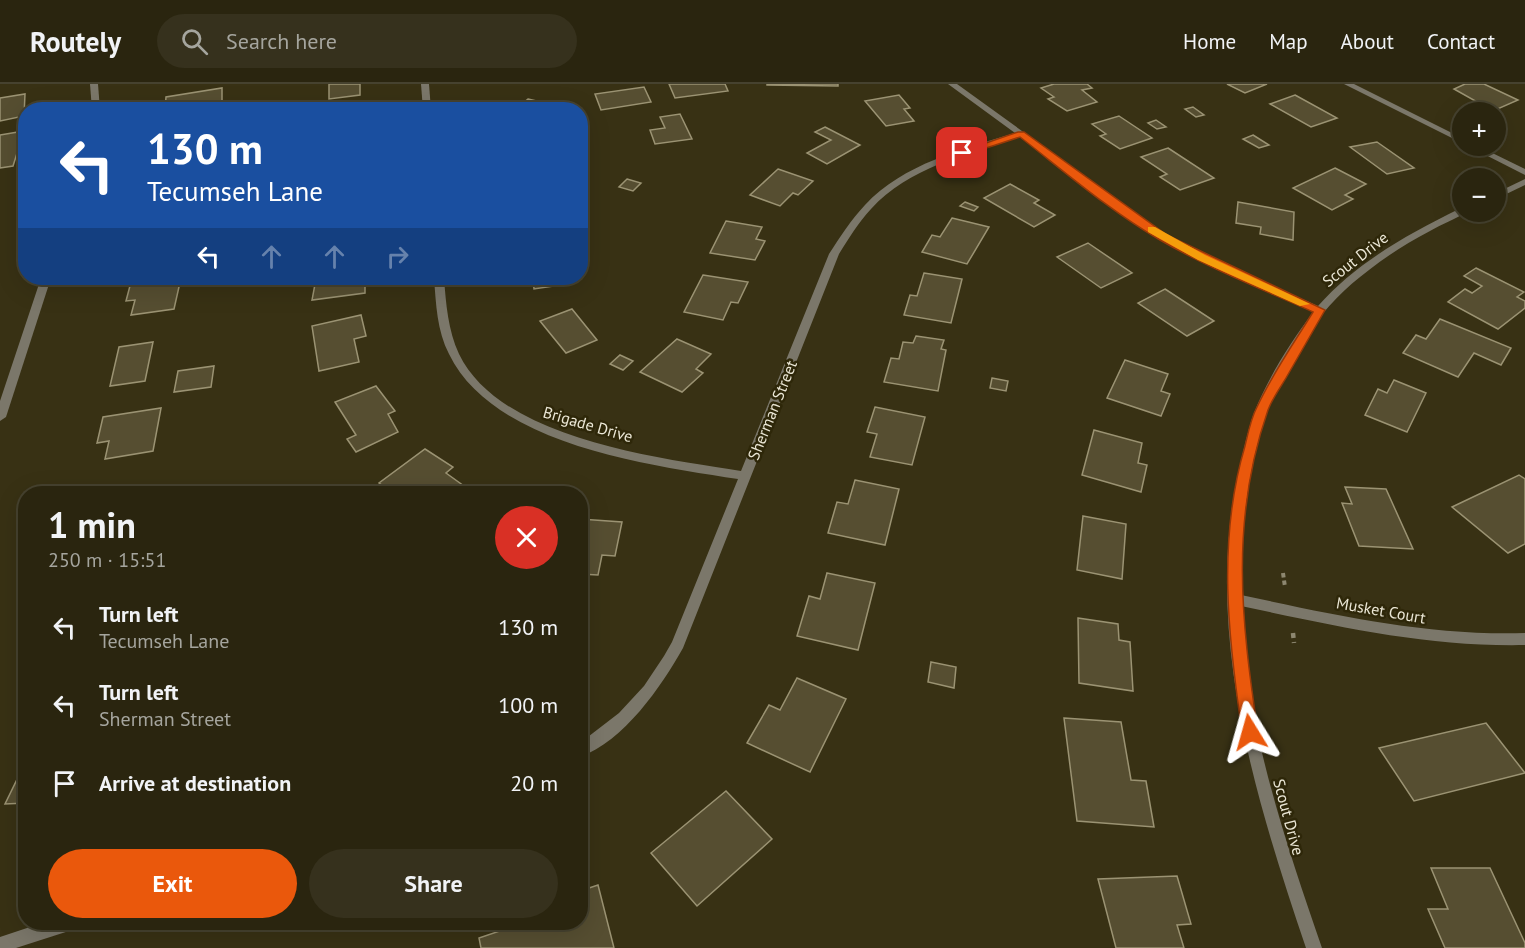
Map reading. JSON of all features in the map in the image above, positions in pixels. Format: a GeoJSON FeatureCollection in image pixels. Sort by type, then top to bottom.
{"type":"FeatureCollection","features":[{"type":"Feature","properties":{"kind":"street"},"geometry":{"type":"LineString","coordinates":[[94,84],[95,102]]}},
{"type":"Feature","properties":{"kind":"street"},"geometry":{"type":"LineString","coordinates":[[425,84],[426,102]]}},
{"type":"Feature","properties":{"kind":"street"},"geometry":{"type":"LineString","coordinates":[[952,84],[1130,216],[1163,237],[1202,258],[1319,310]]}},
{"type":"Feature","properties":{"kind":"street"},"geometry":{"type":"LineString","coordinates":[[1348,84],[1452,136]]}},
{"type":"Feature","properties":{"kind":"street","name":"Sherman Street"},"geometry":{"type":"LineString","coordinates":[[588,745],[607,732],[646,695],[660,677],[697,600],[834,254],[860,212],[887,188],[918,171],[945,159],[1021,134]]}},
{"type":"Feature","properties":{"kind":"street"},"geometry":{"type":"LineString","coordinates":[[1492,156],[1525,172]]}},
{"type":"Feature","properties":{"kind":"street"},"geometry":{"type":"LineString","coordinates":[[1506,191],[1525,182]]}},
{"type":"Feature","properties":{"kind":"street","name":"Scout Drive"},"geometry":{"type":"LineString","coordinates":[[1314,948],[1278,849],[1250,732],[1236,640],[1234,599],[1236,527],[1254,430],[1282,370],[1319,310],[1369,266],[1418,234],[1452,216]]}},
{"type":"Feature","properties":{"kind":"street"},"geometry":{"type":"LineString","coordinates":[[0,417],[44,285]]}},
{"type":"Feature","properties":{"kind":"street","name":"Brigade Drive"},"geometry":{"type":"LineString","coordinates":[[440,285],[447,339],[460,366],[476,385],[504,409],[550,434],[674,464],[746,476]]}},
{"type":"Feature","properties":{"kind":"street","name":"Musket Court"},"geometry":{"type":"LineString","coordinates":[[1234,599],[1398,631],[1445,637],[1525,639]]}},
{"type":"Feature","properties":{"kind":"street"},"geometry":{"type":"LineString","coordinates":[[0,945],[47,930]]}},
{"type":"Feature","properties":{"kind":"building"},"geometry":{"type":"Polygon","coordinates":[[[329,84],[360,84],[360,95],[329,99],[329,84]]]}},
{"type":"Feature","properties":{"kind":"building"},"geometry":{"type":"Polygon","coordinates":[[[669,84],[725,84],[728,91],[675,98],[669,84]]]}},
{"type":"Feature","properties":{"kind":"building"},"geometry":{"type":"Polygon","coordinates":[[[838,84],[838,86],[767,85],[838,84]]]}},
{"type":"Feature","properties":{"kind":"building"},"geometry":{"type":"Polygon","coordinates":[[[1054,84],[1087,84],[1092,88],[1082,90],[1097,102],[1067,111],[1048,99],[1054,97],[1041,88],[1054,84]]]}},
{"type":"Feature","properties":{"kind":"building"},"geometry":{"type":"Polygon","coordinates":[[[1227,84],[1267,84],[1245,93],[1227,84]]]}},
{"type":"Feature","properties":{"kind":"building"},"geometry":{"type":"Polygon","coordinates":[[[1465,84],[1484,84],[1518,100],[1506,105],[1506,102],[1477,102],[1454,89],[1465,84]]]}},
{"type":"Feature","properties":{"kind":"building"},"geometry":{"type":"Polygon","coordinates":[[[644,87],[651,102],[601,110],[595,94],[644,87]]]}},
{"type":"Feature","properties":{"kind":"building"},"geometry":{"type":"Polygon","coordinates":[[[222,88],[222,101],[166,102],[166,97],[222,88]]]}},
{"type":"Feature","properties":{"kind":"building"},"geometry":{"type":"Polygon","coordinates":[[[25,94],[25,102],[18,102],[18,117],[0,121],[0,98],[25,94]]]}},
{"type":"Feature","properties":{"kind":"building"},"geometry":{"type":"Polygon","coordinates":[[[899,95],[910,108],[904,109],[914,121],[886,126],[865,101],[899,95]]]}},
{"type":"Feature","properties":{"kind":"building"},"geometry":{"type":"Polygon","coordinates":[[[1295,95],[1337,118],[1311,127],[1270,104],[1295,95]]]}},
{"type":"Feature","properties":{"kind":"building"},"geometry":{"type":"Polygon","coordinates":[[[528,99],[541,102],[524,102],[528,99]]]}},
{"type":"Feature","properties":{"kind":"building"},"geometry":{"type":"Polygon","coordinates":[[[1193,107],[1204,115],[1196,117],[1185,109],[1193,107]]]}},
{"type":"Feature","properties":{"kind":"building"},"geometry":{"type":"Polygon","coordinates":[[[680,114],[692,139],[655,144],[650,130],[665,128],[660,117],[680,114]]]}},
{"type":"Feature","properties":{"kind":"building"},"geometry":{"type":"Polygon","coordinates":[[[1119,116],[1152,138],[1120,149],[1100,136],[1106,134],[1092,124],[1119,116]]]}},
{"type":"Feature","properties":{"kind":"building"},"geometry":{"type":"Polygon","coordinates":[[[1156,120],[1166,127],[1157,129],[1148,123],[1156,120]]]}},
{"type":"Feature","properties":{"kind":"building"},"geometry":{"type":"Polygon","coordinates":[[[825,127],[860,145],[827,164],[807,153],[831,140],[815,132],[825,127]]]}},
{"type":"Feature","properties":{"kind":"building"},"geometry":{"type":"Polygon","coordinates":[[[18,132],[18,150],[13,166],[0,168],[0,135],[18,132]]]}},
{"type":"Feature","properties":{"kind":"building"},"geometry":{"type":"Polygon","coordinates":[[[1253,135],[1269,145],[1259,148],[1243,139],[1253,135]]]}},
{"type":"Feature","properties":{"kind":"building"},"geometry":{"type":"Polygon","coordinates":[[[1377,142],[1414,168],[1387,174],[1350,147],[1377,142]]]}},
{"type":"Feature","properties":{"kind":"building"},"geometry":{"type":"Polygon","coordinates":[[[1168,148],[1214,178],[1180,190],[1160,177],[1167,174],[1141,157],[1168,148]]]}},
{"type":"Feature","properties":{"kind":"building"},"geometry":{"type":"Polygon","coordinates":[[[1335,168],[1366,184],[1345,195],[1353,199],[1332,210],[1293,188],[1335,168]]]}},
{"type":"Feature","properties":{"kind":"building"},"geometry":{"type":"Polygon","coordinates":[[[778,169],[813,181],[798,195],[793,193],[780,206],[750,195],[778,169]]]}},
{"type":"Feature","properties":{"kind":"building"},"geometry":{"type":"Polygon","coordinates":[[[627,179],[641,183],[633,191],[619,187],[627,179]]]}},
{"type":"Feature","properties":{"kind":"building"},"geometry":{"type":"Polygon","coordinates":[[[1010,184],[1039,200],[1034,203],[1055,215],[1034,227],[984,198],[1010,184]]]}},
{"type":"Feature","properties":{"kind":"building"},"geometry":{"type":"Polygon","coordinates":[[[965,202],[978,207],[974,211],[960,206],[965,202]]]}},
{"type":"Feature","properties":{"kind":"building"},"geometry":{"type":"Polygon","coordinates":[[[1238,202],[1294,212],[1293,240],[1260,234],[1261,227],[1236,223],[1238,202]]]}},
{"type":"Feature","properties":{"kind":"building"},"geometry":{"type":"Polygon","coordinates":[[[952,218],[989,227],[967,264],[922,252],[932,235],[940,237],[952,218]]]}},
{"type":"Feature","properties":{"kind":"building"},"geometry":{"type":"Polygon","coordinates":[[[726,221],[762,227],[756,239],[765,241],[755,260],[710,253],[726,221]]]}},
{"type":"Feature","properties":{"kind":"building"},"geometry":{"type":"Polygon","coordinates":[[[1088,243],[1132,273],[1101,288],[1057,257],[1088,243]]]}},
{"type":"Feature","properties":{"kind":"building"},"geometry":{"type":"Polygon","coordinates":[[[1476,268],[1524,292],[1517,297],[1525,301],[1525,308],[1498,329],[1448,302],[1465,289],[1472,293],[1482,286],[1464,276],[1476,268]]]}},
{"type":"Feature","properties":{"kind":"building"},"geometry":{"type":"Polygon","coordinates":[[[924,273],[962,279],[951,323],[904,315],[910,295],[917,296],[924,273]]]}},
{"type":"Feature","properties":{"kind":"building"},"geometry":{"type":"Polygon","coordinates":[[[703,275],[748,282],[738,303],[731,302],[723,320],[684,312],[703,275]]]}},
{"type":"Feature","properties":{"kind":"building"},"geometry":{"type":"Polygon","coordinates":[[[130,285],[179,285],[174,309],[131,315],[135,300],[126,301],[130,285]]]}},
{"type":"Feature","properties":{"kind":"building"},"geometry":{"type":"Polygon","coordinates":[[[315,285],[365,285],[365,293],[312,300],[315,285]]]}},
{"type":"Feature","properties":{"kind":"building"},"geometry":{"type":"Polygon","coordinates":[[[534,285],[561,285],[534,289],[534,285]]]}},
{"type":"Feature","properties":{"kind":"building"},"geometry":{"type":"Polygon","coordinates":[[[1165,289],[1214,321],[1187,336],[1138,303],[1165,289]]]}},
{"type":"Feature","properties":{"kind":"building"},"geometry":{"type":"Polygon","coordinates":[[[572,309],[597,340],[566,353],[540,321],[572,309]]]}},
{"type":"Feature","properties":{"kind":"building"},"geometry":{"type":"Polygon","coordinates":[[[361,315],[366,336],[354,339],[359,362],[319,371],[312,326],[361,315]]]}},
{"type":"Feature","properties":{"kind":"building"},"geometry":{"type":"Polygon","coordinates":[[[1440,319],[1511,348],[1501,365],[1474,353],[1458,377],[1403,353],[1416,335],[1426,339],[1440,319]]]}},
{"type":"Feature","properties":{"kind":"building"},"geometry":{"type":"Polygon","coordinates":[[[916,336],[944,340],[941,349],[946,350],[938,391],[884,382],[891,358],[899,359],[903,342],[913,343],[916,336]]]}},
{"type":"Feature","properties":{"kind":"building"},"geometry":{"type":"Polygon","coordinates":[[[677,339],[711,354],[696,369],[703,373],[682,392],[640,372],[677,339]]]}},
{"type":"Feature","properties":{"kind":"building"},"geometry":{"type":"Polygon","coordinates":[[[153,342],[145,381],[110,386],[119,347],[153,342]]]}},
{"type":"Feature","properties":{"kind":"building"},"geometry":{"type":"Polygon","coordinates":[[[620,355],[633,361],[623,370],[610,364],[620,355]]]}},
{"type":"Feature","properties":{"kind":"building"},"geometry":{"type":"Polygon","coordinates":[[[1125,360],[1168,374],[1161,391],[1170,394],[1161,416],[1107,398],[1125,360]]]}},
{"type":"Feature","properties":{"kind":"building"},"geometry":{"type":"Polygon","coordinates":[[[214,366],[211,387],[174,392],[178,371],[214,366]]]}},
{"type":"Feature","properties":{"kind":"building"},"geometry":{"type":"Polygon","coordinates":[[[992,378],[1008,381],[1006,391],[990,388],[992,378]]]}},
{"type":"Feature","properties":{"kind":"building"},"geometry":{"type":"Polygon","coordinates":[[[1394,380],[1426,393],[1407,432],[1365,415],[1378,389],[1387,393],[1394,380]]]}},
{"type":"Feature","properties":{"kind":"building"},"geometry":{"type":"Polygon","coordinates":[[[376,386],[395,411],[388,414],[398,432],[356,452],[347,439],[356,435],[335,402],[376,386]]]}},
{"type":"Feature","properties":{"kind":"building"},"geometry":{"type":"Polygon","coordinates":[[[875,407],[925,417],[912,465],[870,457],[877,434],[867,432],[875,407]]]}},
{"type":"Feature","properties":{"kind":"building"},"geometry":{"type":"Polygon","coordinates":[[[161,408],[153,451],[105,459],[109,441],[97,443],[103,417],[161,408]]]}},
{"type":"Feature","properties":{"kind":"building"},"geometry":{"type":"Polygon","coordinates":[[[1094,430],[1142,443],[1138,463],[1147,465],[1141,492],[1082,475],[1094,430]]]}},
{"type":"Feature","properties":{"kind":"building"},"geometry":{"type":"Polygon","coordinates":[[[425,449],[453,467],[446,473],[464,486],[383,486],[379,483],[425,449]]]}},
{"type":"Feature","properties":{"kind":"building"},"geometry":{"type":"Polygon","coordinates":[[[1519,475],[1525,479],[1525,544],[1508,553],[1452,507],[1519,475]]]}},
{"type":"Feature","properties":{"kind":"building"},"geometry":{"type":"Polygon","coordinates":[[[855,480],[899,489],[885,545],[828,533],[837,502],[848,504],[855,480]]]}},
{"type":"Feature","properties":{"kind":"building"},"geometry":{"type":"Polygon","coordinates":[[[1345,487],[1386,489],[1413,549],[1359,546],[1342,503],[1352,504],[1345,487]]]}},
{"type":"Feature","properties":{"kind":"building"},"geometry":{"type":"Polygon","coordinates":[[[1083,516],[1126,524],[1122,579],[1077,570],[1083,516]]]}},
{"type":"Feature","properties":{"kind":"building"},"geometry":{"type":"Polygon","coordinates":[[[588,520],[622,522],[615,556],[602,555],[598,575],[588,574],[588,520]]]}},
{"type":"Feature","properties":{"kind":"building"},"geometry":{"type":"Polygon","coordinates":[[[827,573],[875,583],[858,650],[797,636],[809,596],[820,599],[827,573]]]}},
{"type":"Feature","properties":{"kind":"building"},"geometry":{"type":"Polygon","coordinates":[[[1078,618],[1118,624],[1119,640],[1130,642],[1133,691],[1079,683],[1078,618]]]}},
{"type":"Feature","properties":{"kind":"building"},"geometry":{"type":"Polygon","coordinates":[[[931,662],[956,667],[954,688],[928,682],[931,662]]]}},
{"type":"Feature","properties":{"kind":"building"},"geometry":{"type":"Polygon","coordinates":[[[797,678],[846,699],[810,772],[747,743],[769,705],[780,710],[797,678]]]}},
{"type":"Feature","properties":{"kind":"building"},"geometry":{"type":"Polygon","coordinates":[[[1064,718],[1121,722],[1131,780],[1146,781],[1154,827],[1077,821],[1064,718]]]}},
{"type":"Feature","properties":{"kind":"building"},"geometry":{"type":"Polygon","coordinates":[[[1486,723],[1525,773],[1414,801],[1379,748],[1486,723]]]}},
{"type":"Feature","properties":{"kind":"building"},"geometry":{"type":"Polygon","coordinates":[[[18,777],[18,803],[5,804],[18,777]]]}},
{"type":"Feature","properties":{"kind":"building"},"geometry":{"type":"Polygon","coordinates":[[[726,791],[772,839],[697,906],[651,853],[726,791]]]}},
{"type":"Feature","properties":{"kind":"building"},"geometry":{"type":"Polygon","coordinates":[[[1431,868],[1490,868],[1525,943],[1525,948],[1445,948],[1428,909],[1448,909],[1431,868]]]}},
{"type":"Feature","properties":{"kind":"building"},"geometry":{"type":"Polygon","coordinates":[[[1177,876],[1191,924],[1177,925],[1184,948],[1116,948],[1098,879],[1177,876]]]}},
{"type":"Feature","properties":{"kind":"building"},"geometry":{"type":"Polygon","coordinates":[[[598,885],[614,948],[481,948],[479,938],[502,930],[588,930],[588,888],[598,885]]]}},
{"type":"Feature","properties":{"kind":"slow traffic"},"geometry":{"type":"LineString","coordinates":[[1151,230],[1202,258],[1304,304]]}},
{"type":"Feature","properties":{"kind":"route"},"geometry":{"type":"LineString","coordinates":[[962,153],[1021,134],[1130,216],[1163,237],[1202,258],[1319,310],[1287,361],[1262,408],[1245,467],[1236,527],[1234,599],[1236,640],[1250,732]]}}]}
